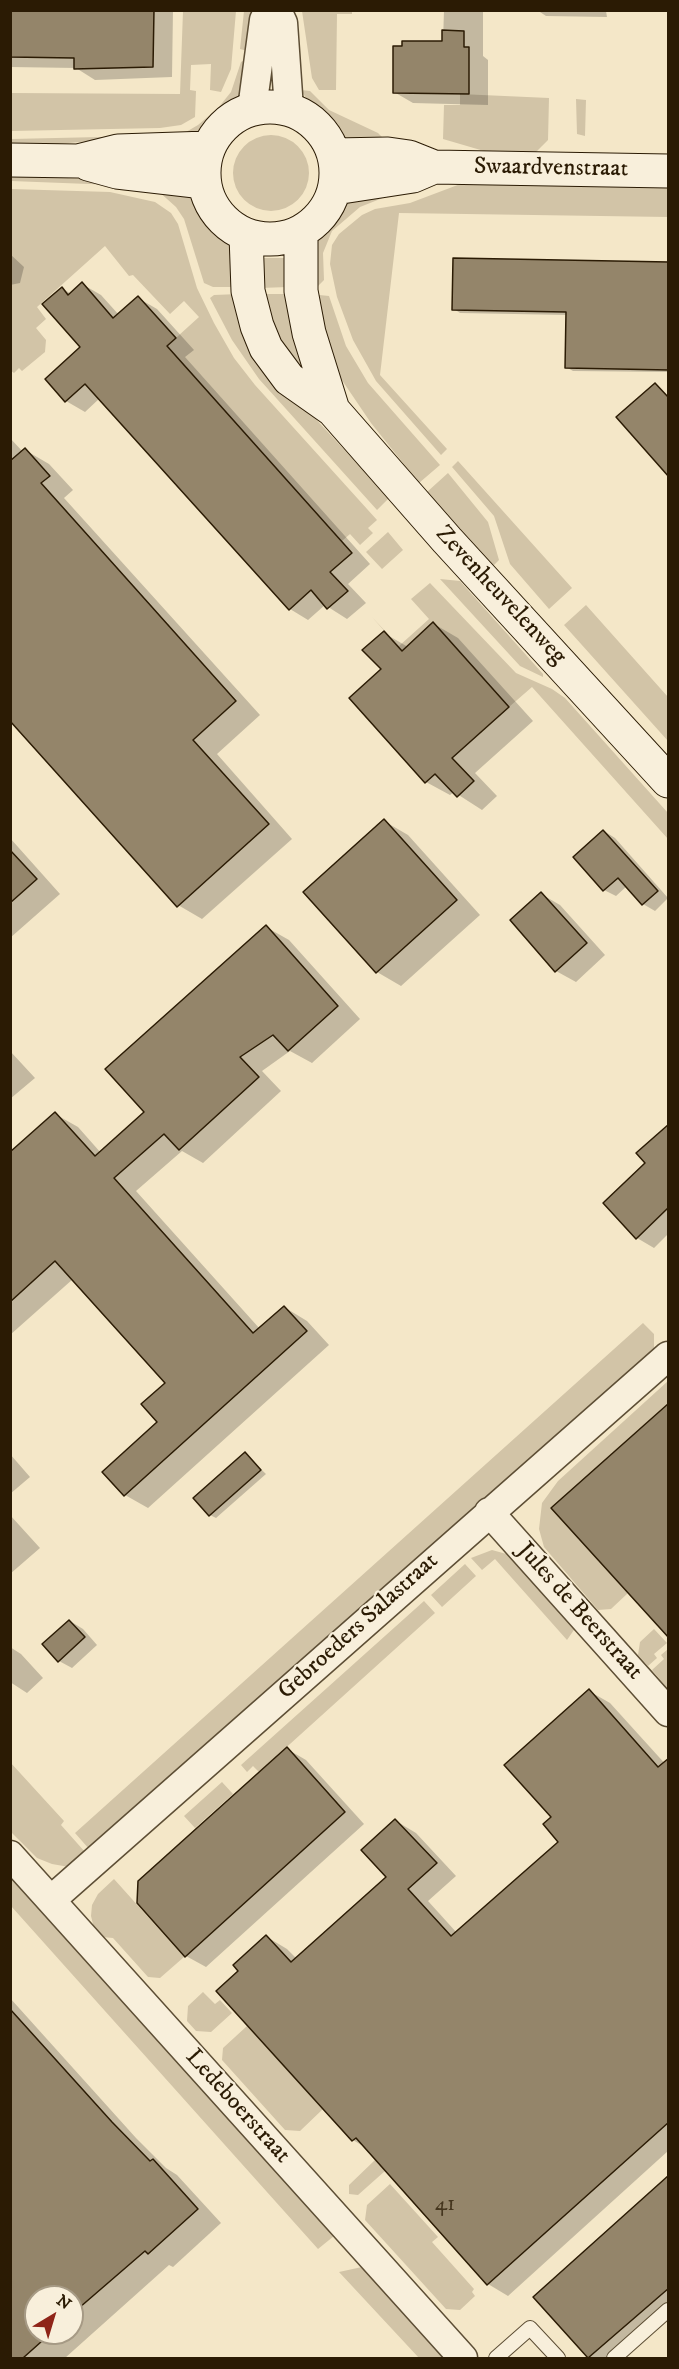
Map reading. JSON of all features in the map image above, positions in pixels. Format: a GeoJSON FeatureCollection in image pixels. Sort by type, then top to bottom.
{"type":"FeatureCollection","features":[{"type":"Feature","properties":{"kind":"street"},"geometry":{"type":"LineString","coordinates":[[252,109],[264,20],[269,10]]}},
{"type":"Feature","properties":{"kind":"street"},"geometry":{"type":"LineString","coordinates":[[277,10],[283,23],[289,109]]}},
{"type":"Feature","properties":{"kind":"street"},"geometry":{"type":"LineString","coordinates":[[277,107],[289,109],[309,119],[324,135],[334,155],[335,188],[328,206],[316,221],[301,232],[274,239],[246,235],[231,227],[218,214],[209,200],[204,182],[208,148],[226,124],[252,109],[277,107]]}},
{"type":"Feature","properties":{"kind":"street"},"geometry":{"type":"LineString","coordinates":[[10,160],[78,161],[118,151],[208,148]]}},
{"type":"Feature","properties":{"kind":"street","name":"Swaardvenstraat"},"geometry":{"type":"LineString","coordinates":[[334,155],[388,154],[409,157],[434,167],[669,171]]}},
{"type":"Feature","properties":{"kind":"street"},"geometry":{"type":"LineString","coordinates":[[78,161],[117,172],[204,182]]}},
{"type":"Feature","properties":{"kind":"street","name":"Swaardvenstraat"},"geometry":{"type":"LineString","coordinates":[[335,188],[413,176],[434,167]]}},
{"type":"Feature","properties":{"kind":"street","name":"Zevenheuvelenweg"},"geometry":{"type":"LineString","coordinates":[[301,232],[301,291],[309,333],[333,410]]}},
{"type":"Feature","properties":{"kind":"street","name":"Zevenheuvelenweg"},"geometry":{"type":"LineString","coordinates":[[246,235],[248,291],[256,326],[266,348],[289,379],[333,410],[669,781]]}},
{"type":"Feature","properties":{"kind":"street","name":"Gebroeders Salastraat"},"geometry":{"type":"LineString","coordinates":[[51,1900],[489,1512],[669,1356]]}},
{"type":"Feature","properties":{"kind":"street","name":"Jules de Beerstraat"},"geometry":{"type":"LineString","coordinates":[[489,1512],[669,1712]]}},
{"type":"Feature","properties":{"kind":"street","name":"Ledeboerstraat"},"geometry":{"type":"LineString","coordinates":[[10,1855],[463,2358]]}},
{"type":"Feature","properties":{"kind":"lane"},"geometry":{"type":"LineString","coordinates":[[614,2358],[669,2310]]}},
{"type":"Feature","properties":{"kind":"lane"},"geometry":{"type":"LineString","coordinates":[[496,2358],[530,2328],[558,2358]]}},
{"type":"Feature","properties":{"kind":"shaded area"},"geometry":{"type":"Polygon","coordinates":[[[183,11],[236,11],[231,69],[221,92],[210,90],[211,64],[191,65],[190,90],[196,91],[195,117],[181,125],[160,128],[11,131],[11,93],[180,94],[183,11]]]}},
{"type":"Feature","properties":{"kind":"shaded area"},"geometry":{"type":"Polygon","coordinates":[[[244,11],[254,11],[252,52],[240,49],[244,11]]]}},
{"type":"Feature","properties":{"kind":"shaded area"},"geometry":{"type":"Polygon","coordinates":[[[302,11],[352,11],[352,14],[337,14],[336,90],[319,90],[312,78],[302,11]]]}},
{"type":"Feature","properties":{"kind":"shaded area"},"geometry":{"type":"Polygon","coordinates":[[[248,58],[241,96],[235,104],[201,134],[173,134],[186,132],[218,108],[231,92],[241,62],[248,58]]]}},
{"type":"Feature","properties":{"kind":"shaded area"},"geometry":{"type":"Polygon","coordinates":[[[301,90],[310,91],[329,110],[378,133],[383,138],[345,138],[311,106],[301,90]]]}},
{"type":"Feature","properties":{"kind":"shaded area"},"geometry":{"type":"Polygon","coordinates":[[[460,94],[549,98],[548,140],[535,153],[484,151],[443,139],[444,105],[460,105],[460,94]]]}},
{"type":"Feature","properties":{"kind":"shaded area"},"geometry":{"type":"Polygon","coordinates":[[[576,99],[586,100],[585,136],[577,134],[576,99]]]}},
{"type":"Feature","properties":{"kind":"shaded area"},"geometry":{"type":"Polygon","coordinates":[[[264,135],[278,135],[292,141],[303,152],[309,166],[306,188],[298,200],[278,211],[264,211],[250,205],[239,194],[233,180],[233,166],[239,152],[250,141],[264,135]]]}},
{"type":"Feature","properties":{"kind":"shaded area"},"geometry":{"type":"Polygon","coordinates":[[[145,136],[36,146],[11,145],[11,139],[145,136]]]}},
{"type":"Feature","properties":{"kind":"shaded area"},"geometry":{"type":"Polygon","coordinates":[[[11,175],[105,180],[115,185],[11,181],[11,175]]]}},
{"type":"Feature","properties":{"kind":"shaded area"},"geometry":{"type":"Polygon","coordinates":[[[668,182],[668,217],[399,213],[380,375],[447,449],[441,455],[376,381],[353,340],[337,297],[330,264],[332,245],[339,234],[362,215],[375,209],[410,203],[463,183],[668,182]]]}},
{"type":"Feature","properties":{"kind":"shaded area"},"geometry":{"type":"Polygon","coordinates":[[[11,189],[110,192],[155,202],[171,213],[178,224],[197,288],[234,358],[255,385],[377,520],[368,528],[373,533],[360,545],[350,534],[342,541],[167,346],[199,317],[184,301],[170,314],[133,275],[129,276],[105,246],[37,307],[46,319],[36,328],[46,340],[45,352],[22,371],[19,368],[14,373],[10,370],[11,189]]]}},
{"type":"Feature","properties":{"kind":"shaded area"},"geometry":{"type":"Polygon","coordinates":[[[157,190],[194,197],[199,201],[229,242],[238,287],[213,287],[204,283],[184,219],[176,207],[157,190]]]}},
{"type":"Feature","properties":{"kind":"shaded area"},"geometry":{"type":"Polygon","coordinates":[[[385,197],[360,207],[332,231],[323,253],[324,280],[317,287],[314,241],[318,234],[346,202],[385,197]]]}},
{"type":"Feature","properties":{"kind":"shaded area"},"geometry":{"type":"Polygon","coordinates":[[[259,258],[287,258],[288,287],[260,288],[259,258]]]}},
{"type":"Feature","properties":{"kind":"shaded area"},"geometry":{"type":"Polygon","coordinates":[[[239,294],[300,402],[389,498],[377,510],[259,379],[232,340],[210,298],[214,295],[239,294]]]}},
{"type":"Feature","properties":{"kind":"shaded area"},"geometry":{"type":"Polygon","coordinates":[[[256,294],[293,294],[309,366],[298,372],[256,294]]]}},
{"type":"Feature","properties":{"kind":"shaded area"},"geometry":{"type":"Polygon","coordinates":[[[310,294],[329,296],[346,346],[368,383],[440,465],[419,483],[371,423],[329,361],[310,294]]]}},
{"type":"Feature","properties":{"kind":"shaded area"},"geometry":{"type":"Polygon","coordinates":[[[458,461],[572,588],[549,609],[510,564],[494,516],[452,467],[458,461]]]}},
{"type":"Feature","properties":{"kind":"shaded area"},"geometry":{"type":"Polygon","coordinates":[[[448,473],[488,522],[499,560],[493,566],[427,492],[448,473]]]}},
{"type":"Feature","properties":{"kind":"shaded area"},"geometry":{"type":"Polygon","coordinates":[[[388,532],[403,550],[382,569],[366,552],[388,532]]]}},
{"type":"Feature","properties":{"kind":"shaded area"},"geometry":{"type":"Polygon","coordinates":[[[440,579],[460,581],[543,674],[543,677],[520,666],[440,579]]]}},
{"type":"Feature","properties":{"kind":"shaded area"},"geometry":{"type":"Polygon","coordinates":[[[430,583],[516,673],[552,689],[565,698],[668,813],[668,839],[532,687],[509,707],[434,623],[402,651],[372,617],[399,646],[429,619],[411,599],[430,583]]]}},
{"type":"Feature","properties":{"kind":"shaded area"},"geometry":{"type":"Polygon","coordinates":[[[586,605],[668,697],[668,741],[564,625],[586,605]]]}},
{"type":"Feature","properties":{"kind":"shaded area"},"geometry":{"type":"Polygon","coordinates":[[[643,1323],[654,1334],[654,1359],[97,1858],[75,1833],[643,1323]]]}},
{"type":"Feature","properties":{"kind":"shaded area"},"geometry":{"type":"Polygon","coordinates":[[[668,1381],[668,1403],[552,1508],[628,1593],[611,1609],[598,1610],[544,1547],[539,1529],[542,1503],[558,1481],[668,1381]]]}},
{"type":"Feature","properties":{"kind":"shaded area"},"geometry":{"type":"Polygon","coordinates":[[[492,1550],[510,1555],[576,1627],[567,1640],[495,1559],[482,1570],[471,1558],[492,1550]]]}},
{"type":"Feature","properties":{"kind":"shaded area"},"geometry":{"type":"Polygon","coordinates":[[[465,1564],[476,1576],[442,1607],[431,1595],[465,1564]]]}},
{"type":"Feature","properties":{"kind":"shaded area"},"geometry":{"type":"Polygon","coordinates":[[[424,1601],[435,1613],[259,1772],[253,1766],[247,1772],[241,1765],[424,1601]]]}},
{"type":"Feature","properties":{"kind":"shaded area"},"geometry":{"type":"Polygon","coordinates":[[[654,1629],[667,1643],[654,1654],[657,1658],[648,1666],[638,1655],[640,1642],[654,1629]]]}},
{"type":"Feature","properties":{"kind":"shaded area"},"geometry":{"type":"Polygon","coordinates":[[[668,1649],[668,1689],[652,1670],[664,1659],[661,1655],[668,1649]]]}},
{"type":"Feature","properties":{"kind":"shaded area"},"geometry":{"type":"Polygon","coordinates":[[[10,1762],[64,1821],[61,1825],[93,1861],[69,1867],[52,1864],[37,1858],[11,1832],[10,1762]]]}},
{"type":"Feature","properties":{"kind":"shaded area"},"geometry":{"type":"Polygon","coordinates":[[[222,1782],[233,1794],[195,1828],[184,1816],[222,1782]]]}},
{"type":"Feature","properties":{"kind":"shaded area"},"geometry":{"type":"Polygon","coordinates":[[[10,1873],[334,2236],[318,2249],[11,1906],[10,1873]]]}},
{"type":"Feature","properties":{"kind":"shaded area"},"geometry":{"type":"Polygon","coordinates":[[[114,1879],[184,1957],[160,1978],[148,1977],[113,1938],[102,1937],[94,1928],[91,1916],[92,1905],[98,1894],[114,1879]]]}},
{"type":"Feature","properties":{"kind":"shaded area"},"geometry":{"type":"Polygon","coordinates":[[[203,1992],[215,2004],[220,2000],[232,2013],[211,2032],[196,2031],[187,2021],[188,2006],[203,1992]]]}},
{"type":"Feature","properties":{"kind":"shaded area"},"geometry":{"type":"Polygon","coordinates":[[[247,2026],[323,2109],[300,2131],[285,2130],[222,2060],[223,2048],[247,2026]]]}},
{"type":"Feature","properties":{"kind":"shaded area"},"geometry":{"type":"Polygon","coordinates":[[[375,2160],[385,2171],[358,2195],[349,2194],[349,2185],[375,2160]]]}},
{"type":"Feature","properties":{"kind":"shaded area"},"geometry":{"type":"Polygon","coordinates":[[[390,2184],[438,2237],[432,2242],[474,2289],[472,2292],[475,2296],[460,2310],[446,2309],[365,2220],[367,2205],[390,2184]]]}},
{"type":"Feature","properties":{"kind":"shaded area"},"geometry":{"type":"Polygon","coordinates":[[[362,2267],[444,2358],[419,2358],[339,2272],[362,2267]]]}},
{"type":"Feature","properties":{"kind":"building"},"geometry":{"type":"Polygon","coordinates":[[[10,10],[154,10],[153,67],[74,69],[74,58],[10,57],[10,10]]]}},
{"type":"Feature","properties":{"kind":"building"},"geometry":{"type":"Polygon","coordinates":[[[442,30],[464,31],[464,47],[469,47],[469,94],[393,93],[393,46],[402,46],[402,41],[442,41],[442,30]]]}},
{"type":"Feature","properties":{"kind":"building"},"geometry":{"type":"Polygon","coordinates":[[[453,258],[669,262],[669,370],[565,368],[566,312],[452,310],[453,258]]]}},
{"type":"Feature","properties":{"kind":"building"},"geometry":{"type":"Polygon","coordinates":[[[82,282],[113,318],[138,296],[176,338],[167,346],[352,553],[330,572],[348,591],[327,609],[311,590],[289,610],[85,384],[65,402],[45,379],[80,347],[42,304],[62,287],[68,295],[82,282]]]}},
{"type":"Feature","properties":{"kind":"building"},"geometry":{"type":"Polygon","coordinates":[[[655,383],[669,398],[669,477],[616,417],[655,383]]]}},
{"type":"Feature","properties":{"kind":"building"},"geometry":{"type":"Polygon","coordinates":[[[25,448],[50,476],[41,483],[236,701],[193,740],[269,824],[177,907],[10,721],[10,461],[25,448]]]}},
{"type":"Feature","properties":{"kind":"building"},"geometry":{"type":"Polygon","coordinates":[[[433,622],[509,707],[452,758],[474,781],[457,797],[435,774],[425,783],[349,698],[381,669],[362,650],[384,631],[402,651],[433,622]]]}},
{"type":"Feature","properties":{"kind":"building"},"geometry":{"type":"Polygon","coordinates":[[[384,819],[457,900],[376,973],[303,892],[384,819]]]}},
{"type":"Feature","properties":{"kind":"building"},"geometry":{"type":"Polygon","coordinates":[[[603,830],[658,891],[642,905],[618,878],[603,891],[573,857],[603,830]]]}},
{"type":"Feature","properties":{"kind":"building"},"geometry":{"type":"Polygon","coordinates":[[[10,850],[37,879],[10,903],[10,850]]]}},
{"type":"Feature","properties":{"kind":"building"},"geometry":{"type":"Polygon","coordinates":[[[541,892],[587,943],[555,972],[510,920],[541,892]]]}},
{"type":"Feature","properties":{"kind":"building"},"geometry":{"type":"Polygon","coordinates":[[[266,925],[338,1006],[288,1051],[273,1035],[240,1057],[259,1077],[179,1150],[164,1134],[114,1178],[253,1333],[284,1306],[307,1331],[124,1496],[102,1472],[157,1422],[141,1404],[165,1383],[55,1261],[10,1302],[10,1152],[55,1112],[95,1156],[144,1112],[105,1069],[266,925]]]}},
{"type":"Feature","properties":{"kind":"building"},"geometry":{"type":"Polygon","coordinates":[[[669,1124],[669,1207],[636,1239],[603,1203],[645,1163],[636,1153],[669,1124]]]}},
{"type":"Feature","properties":{"kind":"building"},"geometry":{"type":"Polygon","coordinates":[[[669,1403],[669,1638],[551,1508],[669,1403]]]}},
{"type":"Feature","properties":{"kind":"building"},"geometry":{"type":"Polygon","coordinates":[[[245,1452],[261,1470],[209,1516],[193,1498],[245,1452]]]}},
{"type":"Feature","properties":{"kind":"building"},"geometry":{"type":"Polygon","coordinates":[[[69,1620],[85,1637],[58,1662],[42,1644],[69,1620]]]}},
{"type":"Feature","properties":{"kind":"building"},"geometry":{"type":"Polygon","coordinates":[[[589,1689],[658,1767],[669,1758],[669,2122],[487,2285],[356,2138],[352,2141],[216,1991],[238,1971],[233,1965],[266,1935],[291,1962],[386,1877],[361,1850],[395,1819],[437,1863],[408,1889],[451,1936],[558,1842],[543,1824],[551,1817],[504,1765],[589,1689]]]}},
{"type":"Feature","properties":{"kind":"building"},"geometry":{"type":"Polygon","coordinates":[[[287,1747],[345,1812],[185,1957],[137,1903],[138,1881],[287,1747]]]}},
{"type":"Feature","properties":{"kind":"building"},"geometry":{"type":"Polygon","coordinates":[[[10,2009],[112,2122],[150,2161],[153,2159],[198,2209],[148,2254],[145,2251],[84,2304],[84,2285],[24,2285],[24,2345],[38,2345],[23,2358],[10,2358],[10,2009]]]}},
{"type":"Feature","properties":{"kind":"building"},"geometry":{"type":"Polygon","coordinates":[[[669,2175],[669,2288],[588,2358],[533,2297],[669,2175]]]}}]}
